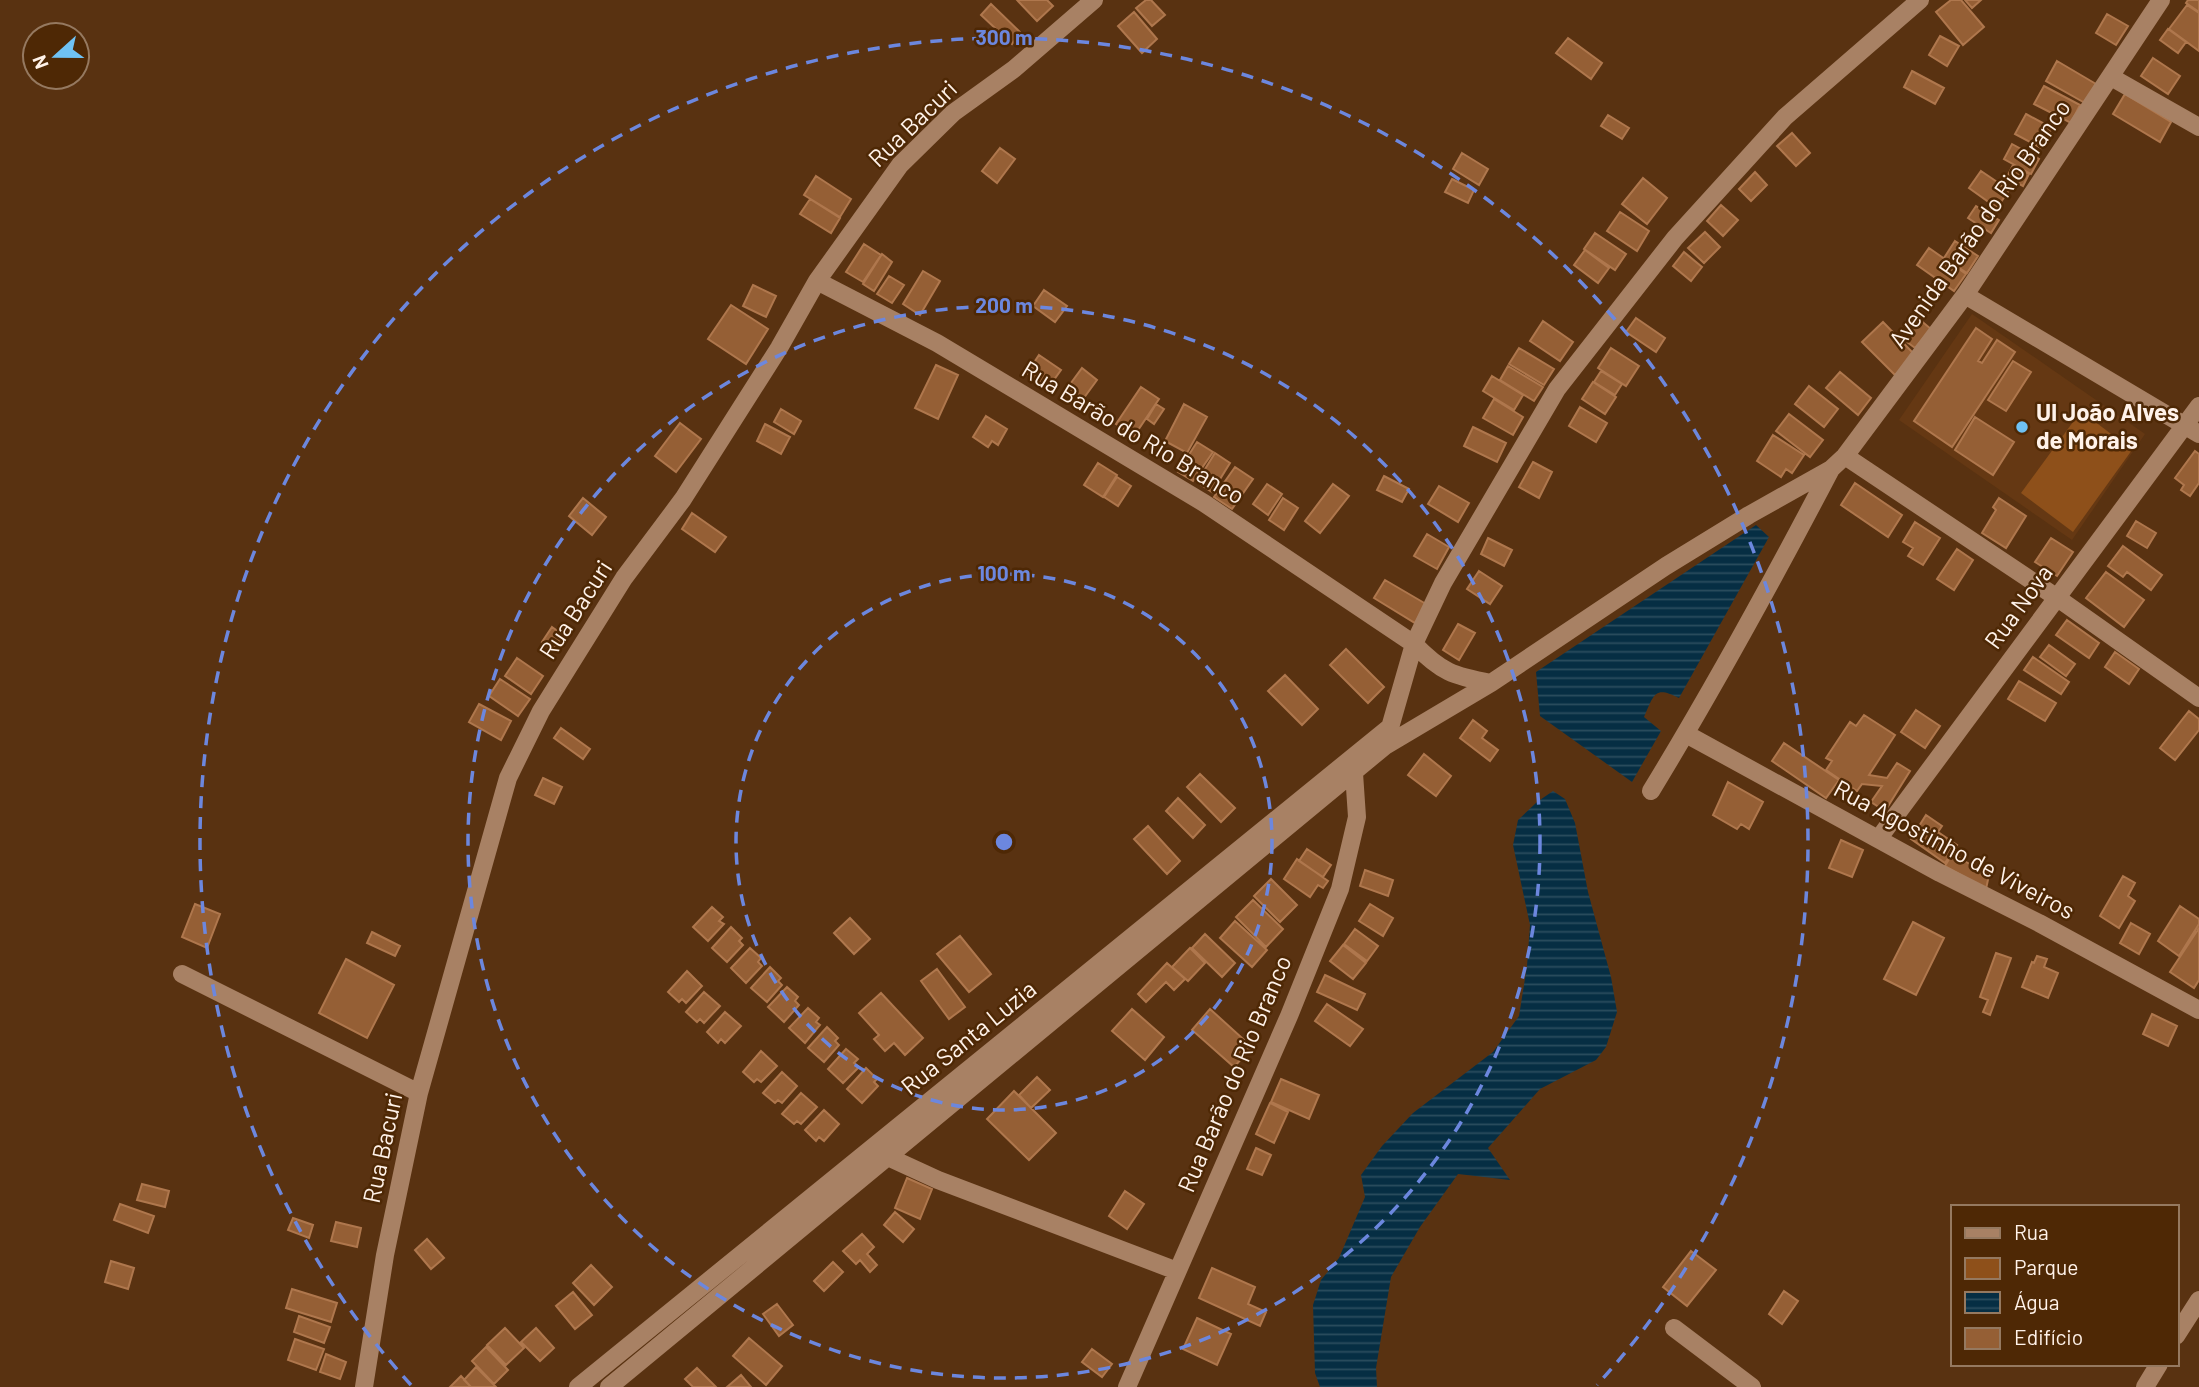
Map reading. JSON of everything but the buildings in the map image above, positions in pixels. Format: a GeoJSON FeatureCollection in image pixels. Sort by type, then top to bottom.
{"type":"FeatureCollection","features":[{"type":"Feature","properties":{"kind":"street","name":"Rua Bacuri"},"geometry":{"type":"LineString","coordinates":[[364,1387],[385,1255],[419,1093],[508,778],[523,744],[574,656],[624,578],[683,499],[779,348],[817,281],[900,165],[953,113],[1014,69],[1094,0]]}},
{"type":"Feature","properties":{"kind":"street"},"geometry":{"type":"LineString","coordinates":[[1385,746],[1413,644],[1443,583],[1557,389],[1666,249],[1785,117],[1920,0]]}},
{"type":"Feature","properties":{"kind":"street","name":"Avenida Barão do Rio Branco"},"geometry":{"type":"LineString","coordinates":[[1385,746],[1490,684],[1666,566],[1831,469],[1845,456],[1965,295],[2161,0]]}},
{"type":"Feature","properties":{"kind":"street"},"geometry":{"type":"LineString","coordinates":[[2111,77],[2199,127]]}},
{"type":"Feature","properties":{"kind":"street","name":"Rua Barão do Rio Branco"},"geometry":{"type":"LineString","coordinates":[[817,281],[937,343],[1192,495],[1413,644]]}},
{"type":"Feature","properties":{"kind":"street"},"geometry":{"type":"LineString","coordinates":[[1965,295],[2192,429]]}},
{"type":"Feature","properties":{"kind":"street","name":"Rua Nova"},"geometry":{"type":"LineString","coordinates":[[1879,838],[2056,597],[2192,429],[2199,405]]}},
{"type":"Feature","properties":{"kind":"street"},"geometry":{"type":"LineString","coordinates":[[1845,456],[2056,597],[2199,698]]}},
{"type":"Feature","properties":{"kind":"street","name":"Avenida Barão do Rio Branco"},"geometry":{"type":"LineString","coordinates":[[1651,791],[1788,552],[1831,469]]}},
{"type":"Feature","properties":{"kind":"street"},"geometry":{"type":"LineString","coordinates":[[1413,644],[1440,669],[1458,677],[1490,684]]}},
{"type":"Feature","properties":{"kind":"street","name":"Rua Santa Luzia"},"geometry":{"type":"LineString","coordinates":[[578,1387],[1390,727]]}},
{"type":"Feature","properties":{"kind":"street","name":"Rua Agostinho de Viveiros"},"geometry":{"type":"LineString","coordinates":[[1686,734],[2199,1010]]}},
{"type":"Feature","properties":{"kind":"street","name":"Rua Santa Luzia"},"geometry":{"type":"LineString","coordinates":[[609,1387],[1385,746]]}},
{"type":"Feature","properties":{"kind":"street","name":"Rua Barão do Rio Branco"},"geometry":{"type":"LineString","coordinates":[[1127,1387],[1289,1016],[1340,889],[1357,817],[1354,773]]}},
{"type":"Feature","properties":{"kind":"street"},"geometry":{"type":"LineString","coordinates":[[182,974],[419,1093]]}},
{"type":"Feature","properties":{"kind":"street"},"geometry":{"type":"LineString","coordinates":[[886,1137],[888,1157],[938,1180],[1177,1271]]}},
{"type":"Feature","properties":{"kind":"street"},"geometry":{"type":"LineString","coordinates":[[2178,1333],[2199,1300]]}},
{"type":"Feature","properties":{"kind":"street"},"geometry":{"type":"LineString","coordinates":[[1674,1328],[1752,1387]]}},
{"type":"Feature","properties":{"kind":"street"},"geometry":{"type":"LineString","coordinates":[[2144,1387],[2158,1366]]}},
{"type":"Feature","properties":{"kind":"shaded area","name":"UI João Alves de Morais"},"geometry":{"type":"Polygon","coordinates":[[[1972,314],[2145,434],[2072,540],[1899,420],[1972,314]]]}},
{"type":"Feature","properties":{"kind":"green space"},"geometry":{"type":"Polygon","coordinates":[[[2081,411],[2132,450],[2073,532],[2021,493],[2081,411]]]}},
{"type":"Feature","properties":{"kind":"water"},"geometry":{"type":"Polygon","coordinates":[[[1756,525],[1769,537],[1679,698],[1660,692],[1650,703],[1644,717],[1661,731],[1632,782],[1540,716],[1536,672],[1756,525]]]}},
{"type":"Feature","properties":{"kind":"water"},"geometry":{"type":"Polygon","coordinates":[[[1553,791],[1565,799],[1575,823],[1588,892],[1611,977],[1617,1012],[1606,1047],[1596,1060],[1540,1089],[1488,1148],[1510,1180],[1458,1174],[1420,1227],[1391,1277],[1376,1368],[1377,1387],[1320,1387],[1315,1373],[1313,1305],[1321,1280],[1339,1258],[1365,1197],[1361,1175],[1382,1146],[1413,1113],[1493,1052],[1519,1016],[1530,925],[1513,845],[1518,820],[1553,791]]]}},
{"type":"Feature","properties":{"kind":"place","name":"UI João Alves de Morais"},"geometry":{"type":"Point","coordinates":[2022,427]}}]}
